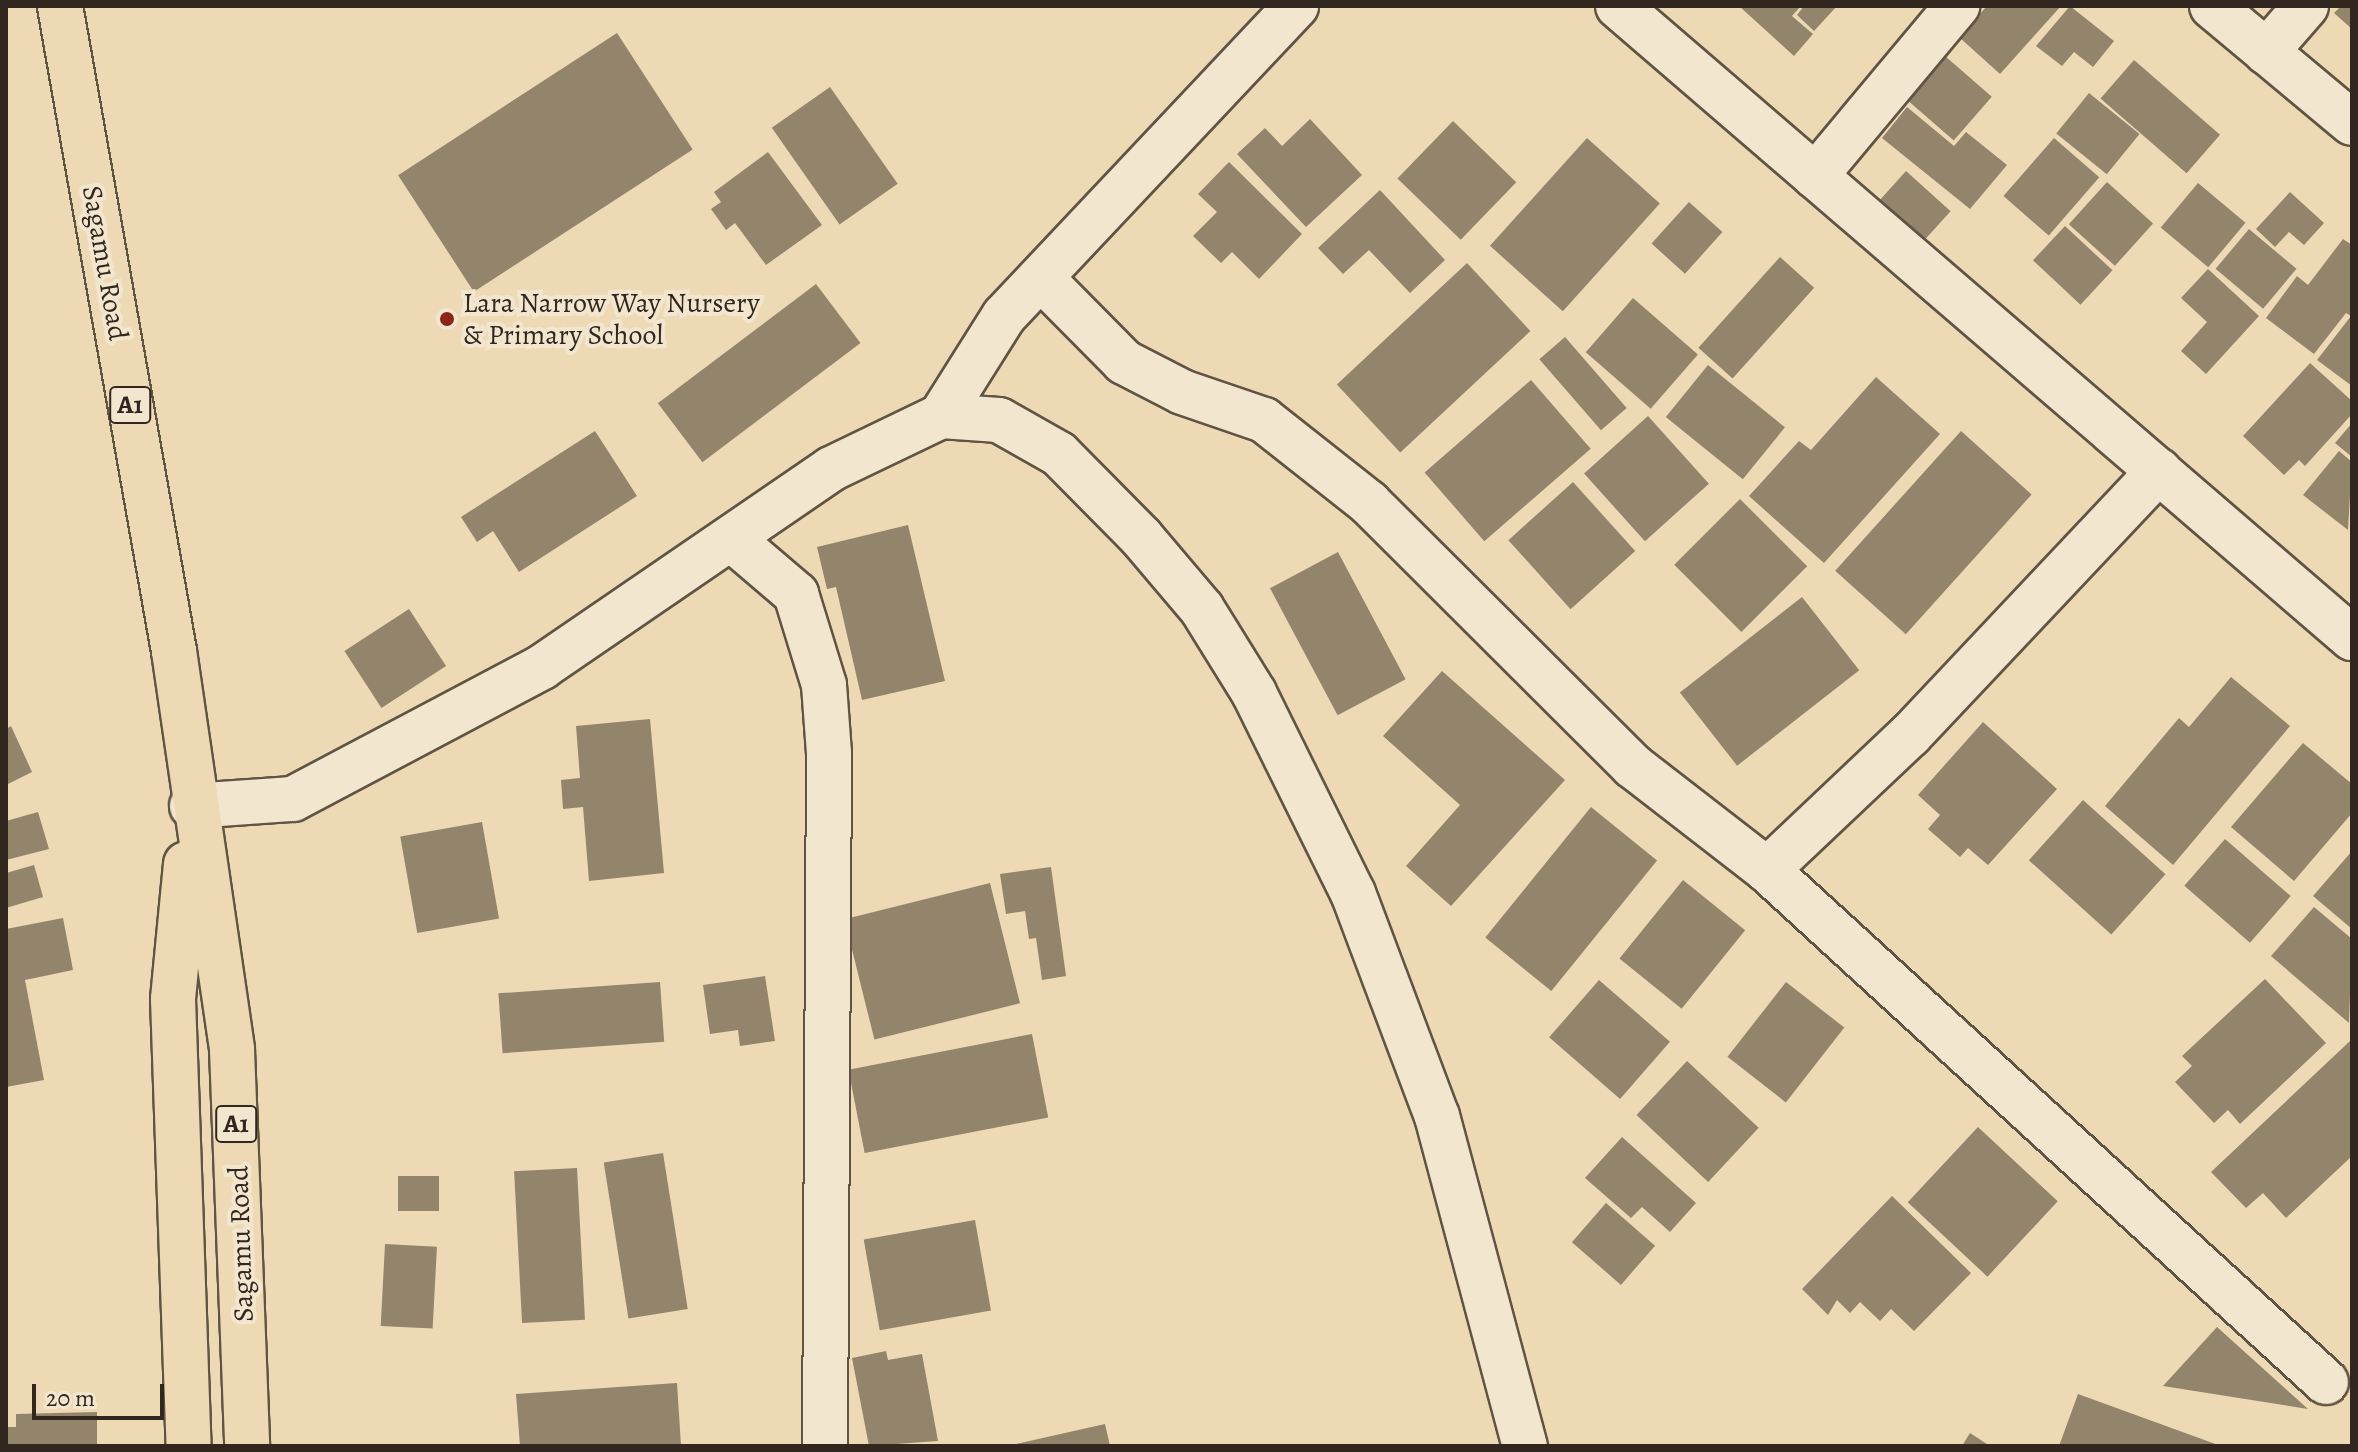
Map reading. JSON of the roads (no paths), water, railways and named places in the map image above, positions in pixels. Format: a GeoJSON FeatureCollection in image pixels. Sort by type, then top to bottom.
{"type":"FeatureCollection","features":[{"type":"Feature","properties":{"kind":"highway","name":"Sagamu Road"},"geometry":{"type":"LineString","coordinates":[[60,6],[174,651],[192,806],[232,1050],[247,1446]]}},
{"type":"Feature","properties":{"kind":"highway","name":"Sagamu Road"},"geometry":{"type":"LineString","coordinates":[[189,1446],[173,999],[192,806]]}},
{"type":"Feature","properties":{"kind":"highway"},"geometry":{"type":"LineString","coordinates":[[184,1278],[243,1277]]}},
{"type":"Feature","properties":{"kind":"street"},"geometry":{"type":"LineString","coordinates":[[941,416],[1004,316],[1296,6]]}},
{"type":"Feature","properties":{"kind":"street"},"geometry":{"type":"LineString","coordinates":[[1618,6],[2352,638]]}},
{"type":"Feature","properties":{"kind":"street"},"geometry":{"type":"LineString","coordinates":[[1815,176],[1957,6]]}},
{"type":"Feature","properties":{"kind":"street"},"geometry":{"type":"LineString","coordinates":[[2212,6],[2352,123]]}},
{"type":"Feature","properties":{"kind":"street"},"geometry":{"type":"LineString","coordinates":[[2266,52],[2306,6]]}},
{"type":"Feature","properties":{"kind":"street"},"geometry":{"type":"LineString","coordinates":[[1041,278],[1124,362],[1182,392],[1264,420],[1369,503],[1633,766],[1767,870],[2326,1382]]}},
{"type":"Feature","properties":{"kind":"street"},"geometry":{"type":"LineString","coordinates":[[192,806],[293,799],[407,743],[542,667],[734,541],[831,469],[941,416],[999,420],[1059,454],[1202,609],[1254,693],[1353,893],[1437,1116],[1525,1446]]}},
{"type":"Feature","properties":{"kind":"street"},"geometry":{"type":"LineString","coordinates":[[1767,870],[1910,735],[2159,471]]}},
{"type":"Feature","properties":{"kind":"street"},"geometry":{"type":"LineString","coordinates":[[734,541],[796,594],[824,685],[829,753],[825,1446]]}},
{"type":"Feature","properties":{"kind":"place","name":"Lara Narrow Way Nursery & Primary School"},"geometry":{"type":"Point","coordinates":[447,319]}}]}
